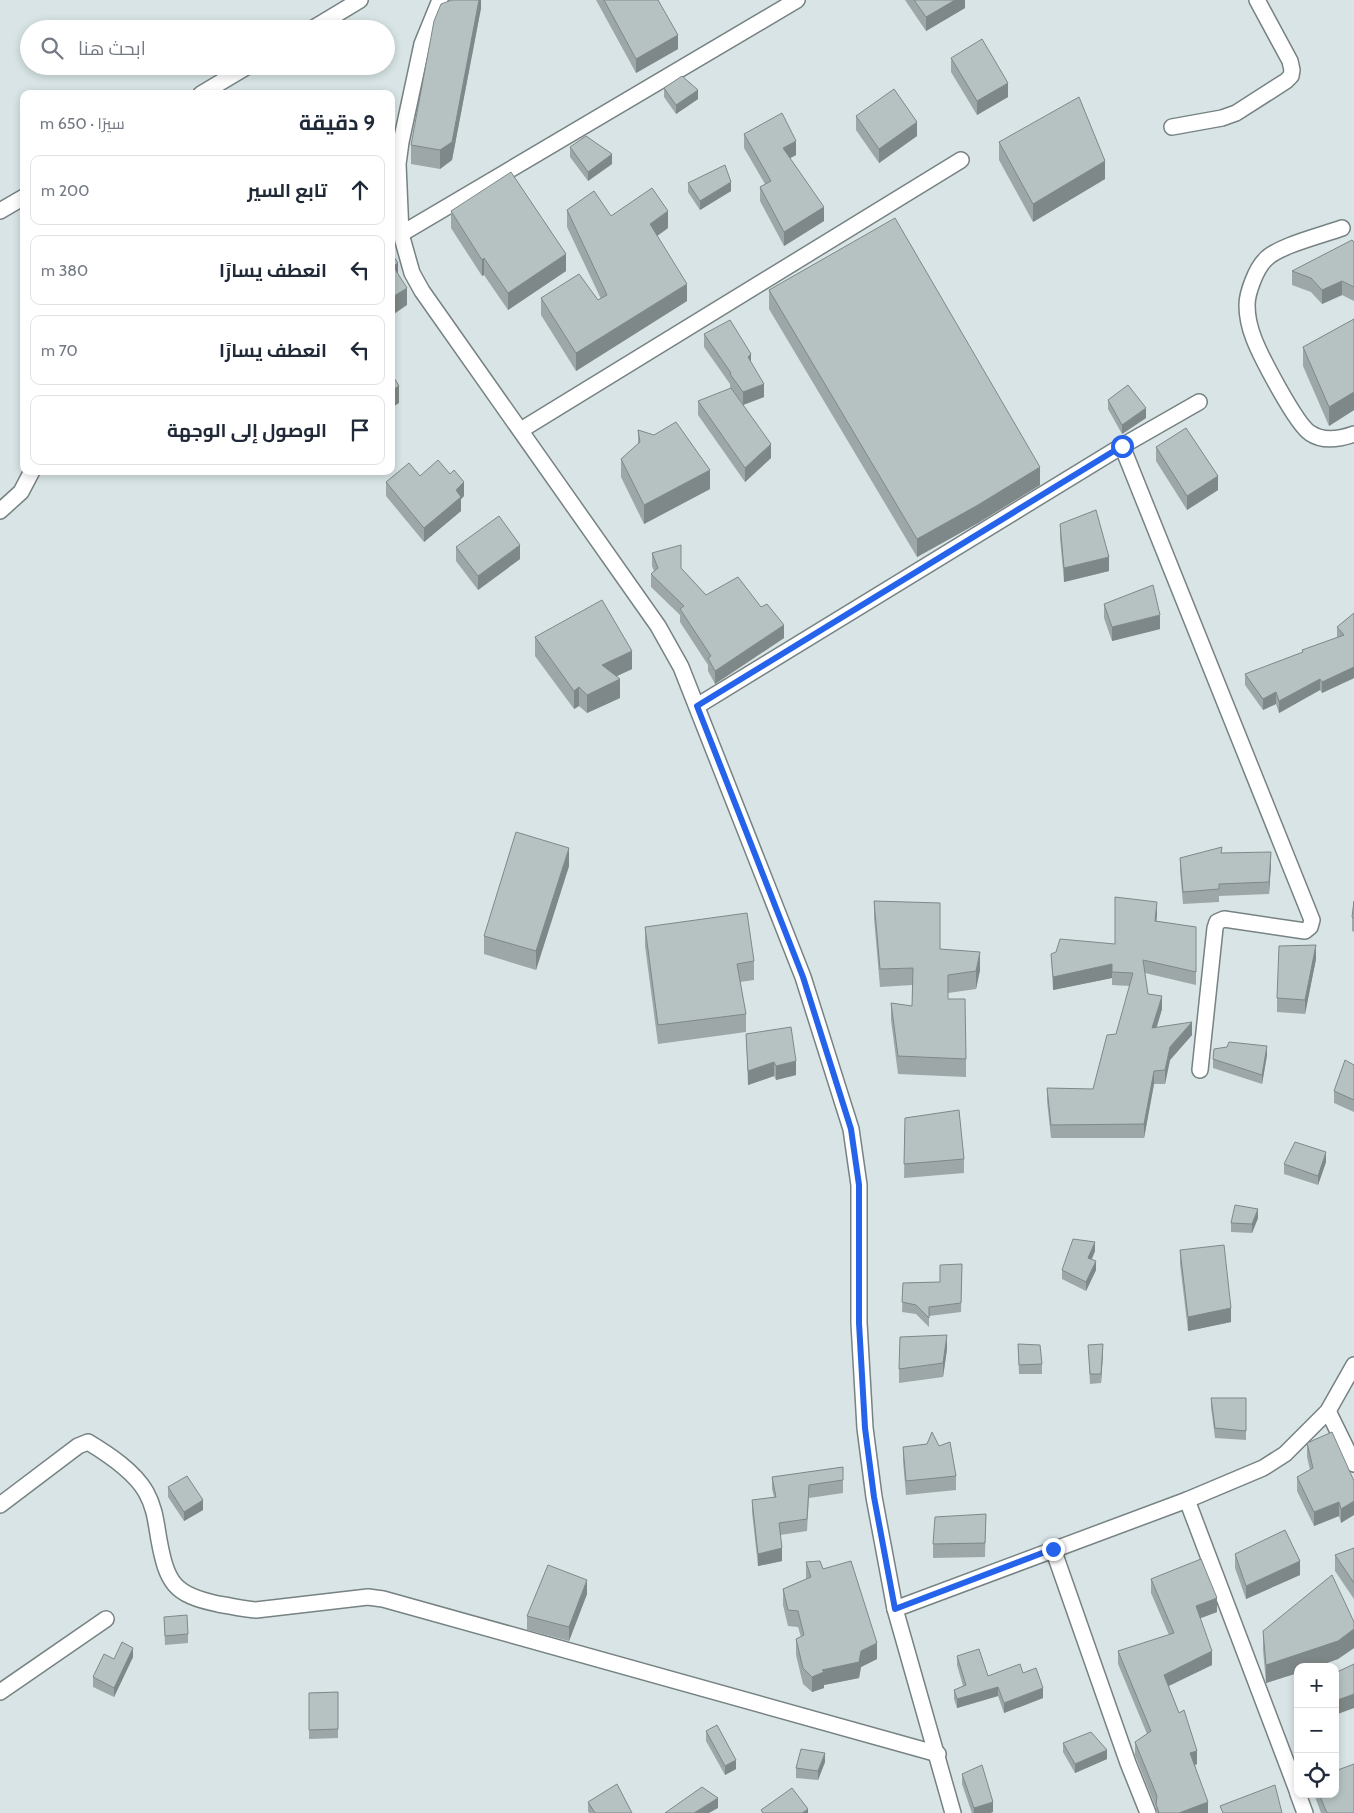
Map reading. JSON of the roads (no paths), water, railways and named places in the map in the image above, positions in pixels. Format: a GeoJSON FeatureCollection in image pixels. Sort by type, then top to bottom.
{"type":"FeatureCollection","features":[{"type":"Feature","properties":{"kind":"street"},"geometry":{"type":"LineString","coordinates":[[327,20],[360,0]]}},
{"type":"Feature","properties":{"kind":"street"},"geometry":{"type":"LineString","coordinates":[[440,0],[422,44],[396,145],[401,234],[412,273],[422,291],[658,626],[681,667],[803,977],[851,1129],[859,1185],[859,1323],[865,1428],[874,1497],[895,1609],[938,1754],[953,1813]]}},
{"type":"Feature","properties":{"kind":"street"},"geometry":{"type":"LineString","coordinates":[[401,234],[797,0]]}},
{"type":"Feature","properties":{"kind":"street"},"geometry":{"type":"LineString","coordinates":[[1172,127],[1229,116],[1280,85],[1290,76],[1292,70],[1290,61],[1258,0]]}},
{"type":"Feature","properties":{"kind":"street"},"geometry":{"type":"LineString","coordinates":[[208,90],[233,75]]}},
{"type":"Feature","properties":{"kind":"street"},"geometry":{"type":"LineString","coordinates":[[521,430],[961,160]]}},
{"type":"Feature","properties":{"kind":"street"},"geometry":{"type":"LineString","coordinates":[[0,210],[20,199]]}},
{"type":"Feature","properties":{"kind":"street"},"geometry":{"type":"LineString","coordinates":[[1342,228],[1274,253],[1265,260],[1250,288],[1247,305],[1253,338],[1286,401],[1304,428],[1320,438],[1333,439],[1354,434]]}},
{"type":"Feature","properties":{"kind":"street"},"geometry":{"type":"LineString","coordinates":[[697,706],[1122,446],[1198,402]]}},
{"type":"Feature","properties":{"kind":"street"},"geometry":{"type":"LineString","coordinates":[[1122,446],[1312,920],[1310,927],[1305,931],[1224,919],[1217,922],[1200,1070]]}},
{"type":"Feature","properties":{"kind":"street"},"geometry":{"type":"LineString","coordinates":[[0,511],[21,492],[30,475]]}},
{"type":"Feature","properties":{"kind":"street"},"geometry":{"type":"LineString","coordinates":[[895,1609],[1187,1500],[1263,1468],[1285,1454],[1328,1411],[1354,1365]]}},
{"type":"Feature","properties":{"kind":"street"},"geometry":{"type":"LineString","coordinates":[[1328,1411],[1354,1464]]}},
{"type":"Feature","properties":{"kind":"street"},"geometry":{"type":"LineString","coordinates":[[0,1505],[78,1446],[88,1442],[125,1468],[145,1490],[156,1514],[164,1564],[170,1579],[183,1593],[199,1600],[256,1610],[368,1597],[383,1599],[938,1754]]}},
{"type":"Feature","properties":{"kind":"street"},"geometry":{"type":"LineString","coordinates":[[1187,1500],[1294,1783]]}},
{"type":"Feature","properties":{"kind":"street"},"geometry":{"type":"LineString","coordinates":[[1053,1549],[1128,1762],[1148,1813]]}},
{"type":"Feature","properties":{"kind":"street"},"geometry":{"type":"LineString","coordinates":[[0,1692],[106,1619]]}},
{"type":"Feature","properties":{"kind":"street"},"geometry":{"type":"LineString","coordinates":[[1299,1798],[1305,1813]]}}]}
